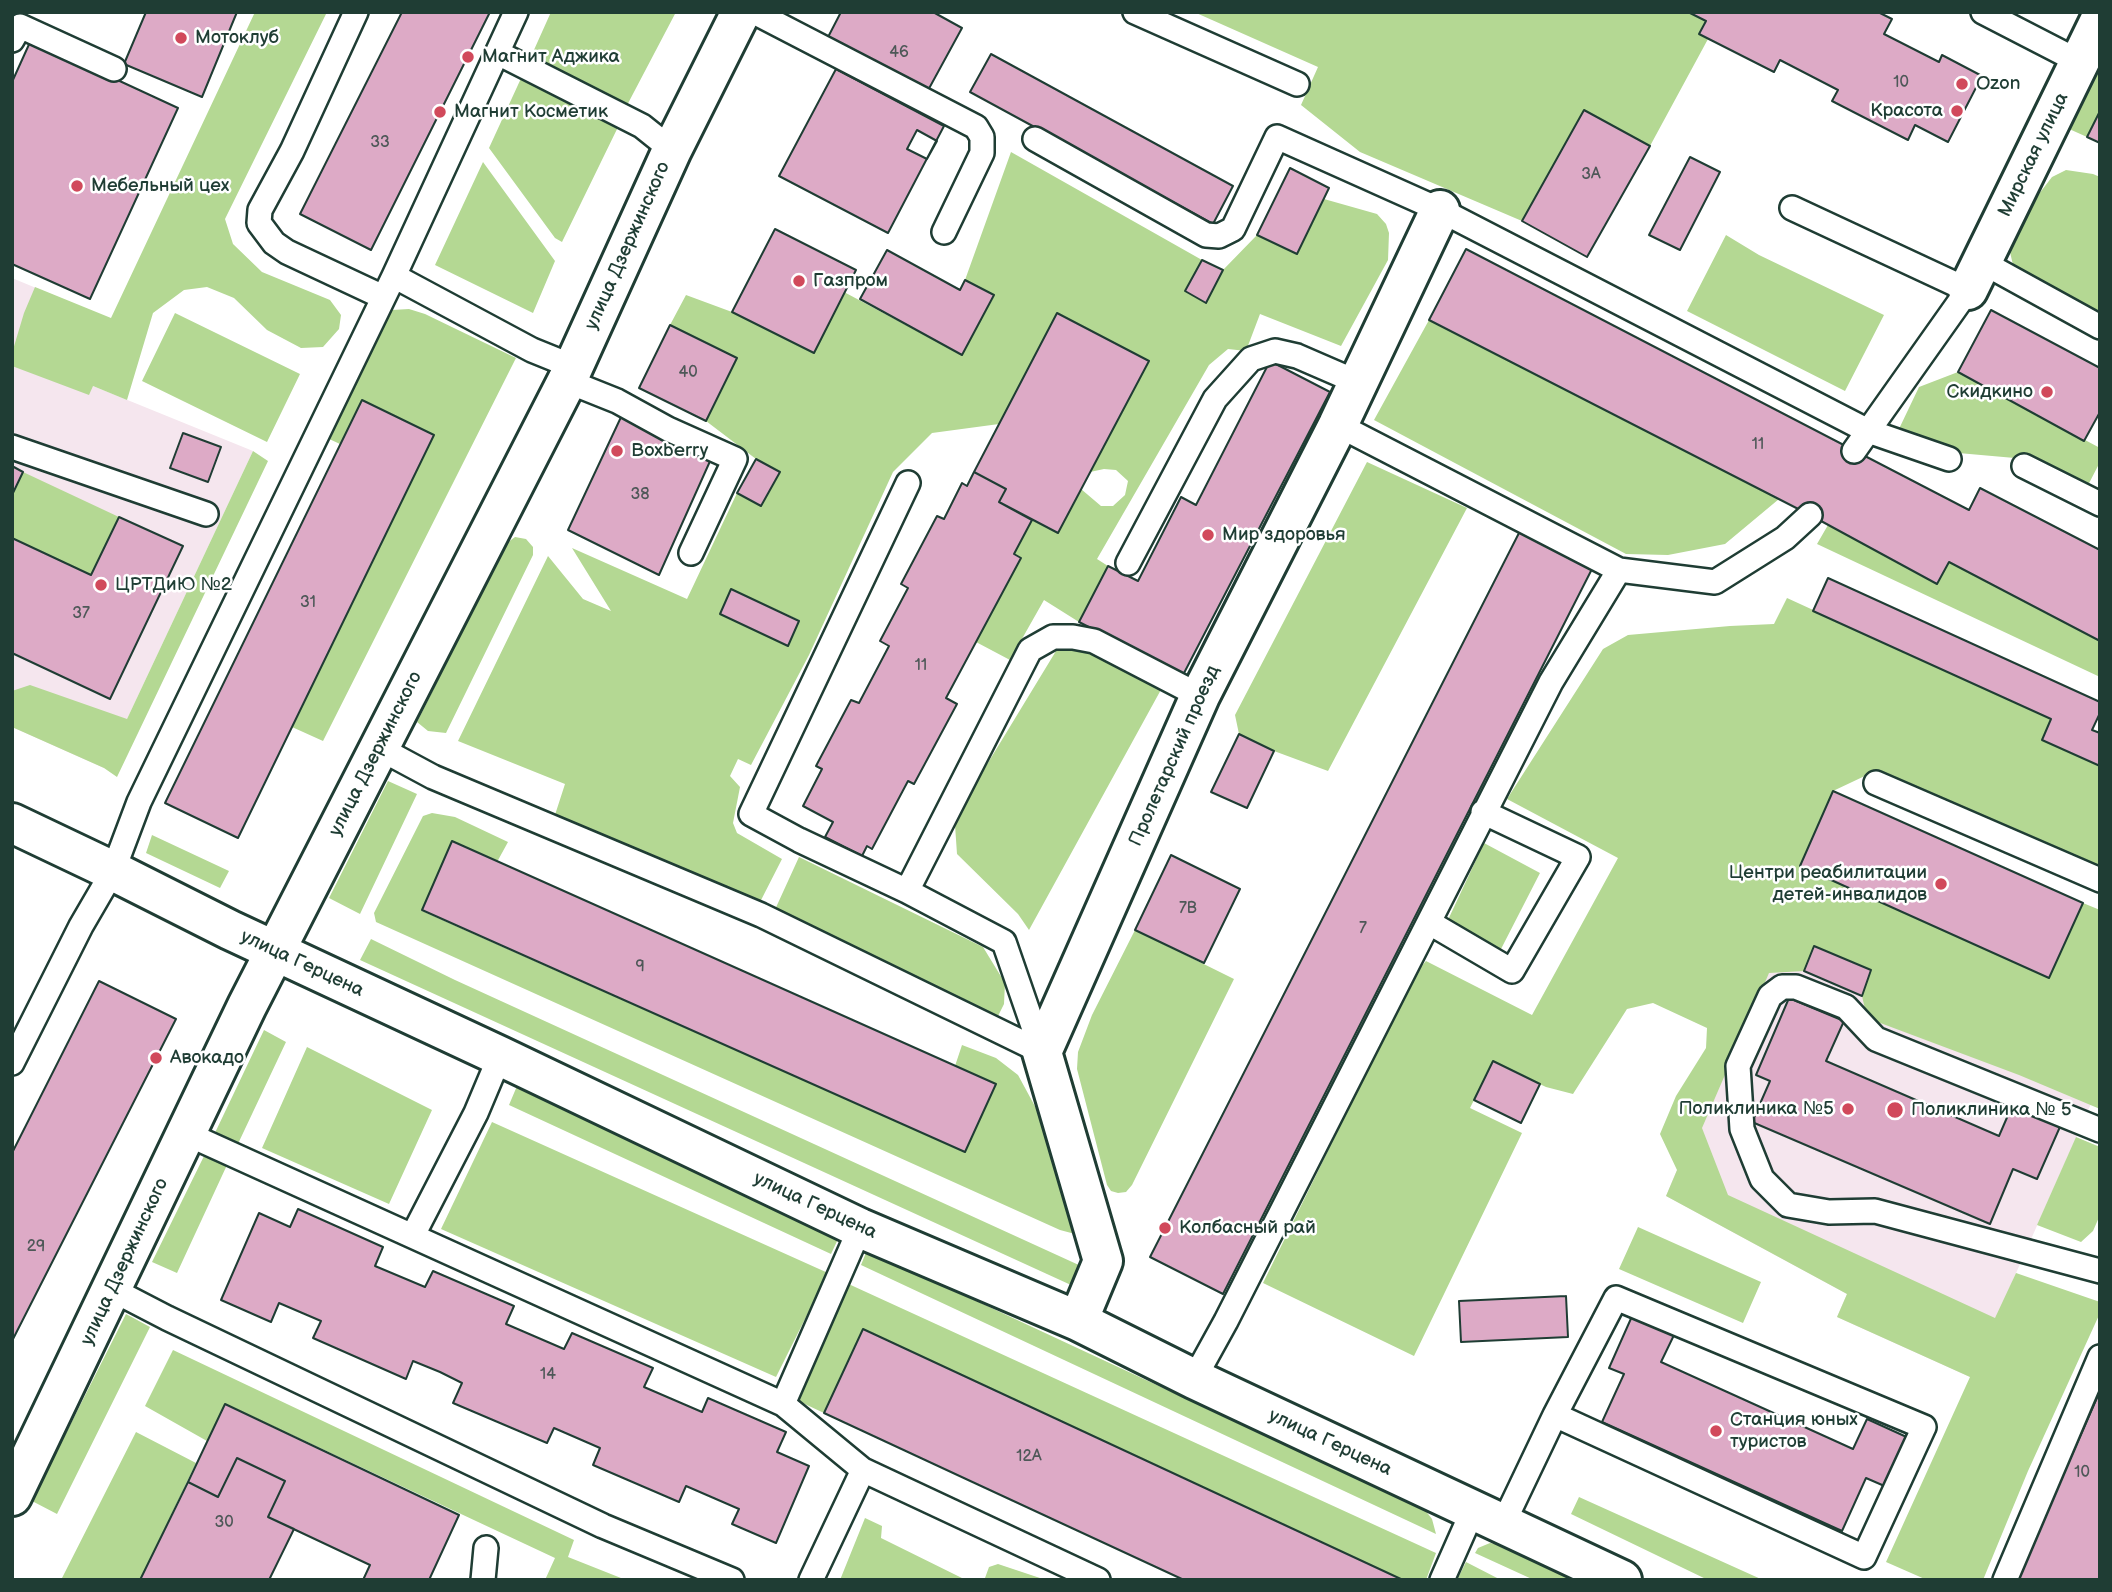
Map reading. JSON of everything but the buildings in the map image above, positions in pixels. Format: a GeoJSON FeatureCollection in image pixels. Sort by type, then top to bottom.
{"type":"FeatureCollection","features":[{"type":"Feature","properties":{"kind":"street","name":"улица Дзержинского"},"geometry":{"type":"LineString","coordinates":[[12,1496],[113,1290],[185,1133],[570,374],[672,150],[741,12]]}},
{"type":"Feature","properties":{"kind":"street","name":"Мирская улица"},"geometry":{"type":"LineString","coordinates":[[1975,276],[2100,20]]}},
{"type":"Feature","properties":{"kind":"street","name":"Пролетарский проезд"},"geometry":{"type":"LineString","coordinates":[[1042,1052],[1200,695],[1338,425],[1440,209]]}},
{"type":"Feature","properties":{"kind":"street","name":"улица Герцена"},"geometry":{"type":"LineString","coordinates":[[12,823],[230,930],[860,1228],[1078,1321],[1194,1379],[1622,1580]]}},
{"type":"Feature","properties":{"kind":"street"},"geometry":{"type":"LineString","coordinates":[[1042,1052],[1103,1261],[1078,1321]]}},
{"type":"Feature","properties":{"kind":"lane"},"geometry":{"type":"LineString","coordinates":[[356,12],[292,151],[260,210],[259,223],[274,243],[287,252],[383,297]]}},
{"type":"Feature","properties":{"kind":"lane"},"geometry":{"type":"LineString","coordinates":[[12,1063],[81,926],[113,871],[139,802],[394,276],[516,12]]}},
{"type":"Feature","properties":{"kind":"lane"},"geometry":{"type":"LineString","coordinates":[[754,12],[976,127],[982,137],[982,153],[944,232]]}},
{"type":"Feature","properties":{"kind":"lane"},"geometry":{"type":"LineString","coordinates":[[1135,12],[1297,84]]}},
{"type":"Feature","properties":{"kind":"lane"},"geometry":{"type":"LineString","coordinates":[[1983,12],[2080,62]]}},
{"type":"Feature","properties":{"kind":"lane"},"geometry":{"type":"LineString","coordinates":[[12,40],[20,26],[114,69]]}},
{"type":"Feature","properties":{"kind":"lane"},"geometry":{"type":"LineString","coordinates":[[498,53],[642,126],[672,150]]}},
{"type":"Feature","properties":{"kind":"lane"},"geometry":{"type":"LineString","coordinates":[[1035,139],[1206,235],[1219,236],[1233,229],[1277,136],[1440,209],[1868,431],[1949,458]]}},
{"type":"Feature","properties":{"kind":"lane"},"geometry":{"type":"LineString","coordinates":[[1793,208],[1975,276],[2100,327]]}},
{"type":"Feature","properties":{"kind":"lane"},"geometry":{"type":"LineString","coordinates":[[394,276],[532,350],[668,429],[735,459],[691,553]]}},
{"type":"Feature","properties":{"kind":"lane"},"geometry":{"type":"LineString","coordinates":[[1854,451],[1975,276]]}},
{"type":"Feature","properties":{"kind":"lane"},"geometry":{"type":"LineString","coordinates":[[1128,563],[1215,400],[1251,359],[1275,351],[1297,356],[1357,382]]}},
{"type":"Feature","properties":{"kind":"lane"},"geometry":{"type":"LineString","coordinates":[[1338,425],[1619,570],[1715,582],[1786,538],[1810,514]]}},
{"type":"Feature","properties":{"kind":"lane"},"geometry":{"type":"LineString","coordinates":[[12,447],[206,514]]}},
{"type":"Feature","properties":{"kind":"lane"},"geometry":{"type":"LineString","coordinates":[[2024,466],[2097,497]]}},
{"type":"Feature","properties":{"kind":"lane"},"geometry":{"type":"LineString","coordinates":[[908,483],[751,814],[1004,942],[1042,1052]]}},
{"type":"Feature","properties":{"kind":"lane"},"geometry":{"type":"LineString","coordinates":[[1194,1379],[1430,923],[1483,812],[1551,682],[1619,570]]}},
{"type":"Feature","properties":{"kind":"lane"},"geometry":{"type":"LineString","coordinates":[[907,891],[1030,650],[1053,637],[1094,640],[1200,695]]}},
{"type":"Feature","properties":{"kind":"lane"},"geometry":{"type":"LineString","coordinates":[[379,748],[433,776],[761,915],[1042,1052]]}},
{"type":"Feature","properties":{"kind":"lane"},"geometry":{"type":"LineString","coordinates":[[1876,783],[2100,880]]}},
{"type":"Feature","properties":{"kind":"lane"},"geometry":{"type":"LineString","coordinates":[[1430,923],[1512,971],[1578,857],[1483,812]]}},
{"type":"Feature","properties":{"kind":"lane"},"geometry":{"type":"LineString","coordinates":[[2100,1130],[1876,1039],[1846,1007],[1796,986],[1782,987],[1770,996],[1738,1066],[1742,1129],[1762,1179],[1788,1205],[1829,1212],[1875,1211],[2100,1271]]}},
{"type":"Feature","properties":{"kind":"lane"},"geometry":{"type":"LineString","coordinates":[[413,1235],[476,1113],[500,1056]]}},
{"type":"Feature","properties":{"kind":"lane"},"geometry":{"type":"LineString","coordinates":[[185,1133],[783,1404],[863,1469],[1097,1580]]}},
{"type":"Feature","properties":{"kind":"lane"},"geometry":{"type":"LineString","coordinates":[[783,1404],[860,1228]]}},
{"type":"Feature","properties":{"kind":"lane"},"geometry":{"type":"LineString","coordinates":[[113,1290],[603,1526],[732,1580]]}},
{"type":"Feature","properties":{"kind":"lane"},"geometry":{"type":"LineString","coordinates":[[1441,1580],[1488,1517],[1555,1415],[1616,1298],[1924,1427],[1864,1557],[1555,1415]]}},
{"type":"Feature","properties":{"kind":"lane"},"geometry":{"type":"LineString","coordinates":[[2005,1580],[2100,1357]]}},
{"type":"Feature","properties":{"kind":"lane"},"geometry":{"type":"LineString","coordinates":[[811,1580],[863,1469]]}},
{"type":"Feature","properties":{"kind":"lane"},"geometry":{"type":"LineString","coordinates":[[483,1580],[486,1548]]}},
{"type":"Feature","properties":{"kind":"shaded area","name":"ЦРТДиЮ №2"},"geometry":{"type":"Polygon","coordinates":[[[12,278],[111,319],[93,386],[253,451],[104,768],[12,727],[12,278]]]}},
{"type":"Feature","properties":{"kind":"shaded area","name":"Поликлиника № 5"},"geometry":{"type":"Polygon","coordinates":[[[1662,855],[2100,1032],[2094,1097],[1970,1377],[1837,1317],[1847,1294],[1666,1196],[1737,1029],[1662,855]]]}},
{"type":"Feature","properties":{"kind":"green space"},"geometry":{"type":"Polygon","coordinates":[[[255,12],[327,12],[225,219],[233,244],[262,272],[330,300],[341,315],[339,329],[323,347],[301,348],[267,330],[234,298],[207,287],[184,290],[153,313],[127,400],[93,386],[89,395],[12,366],[12,353],[35,287],[111,318],[255,12]]]}},
{"type":"Feature","properties":{"kind":"green space"},"geometry":{"type":"Polygon","coordinates":[[[551,12],[676,12],[624,111],[529,61],[551,12]]]}},
{"type":"Feature","properties":{"kind":"green space"},"geometry":{"type":"Polygon","coordinates":[[[1194,12],[1688,12],[1706,21],[1708,39],[1650,146],[1584,110],[1522,221],[1360,152],[1301,105],[1318,67],[1194,12]]]}},
{"type":"Feature","properties":{"kind":"green space"},"geometry":{"type":"Polygon","coordinates":[[[2100,54],[2100,111],[2087,137],[2067,128],[2100,54]]]}},
{"type":"Feature","properties":{"kind":"green space"},"geometry":{"type":"Polygon","coordinates":[[[523,74],[619,125],[562,242],[555,238],[489,148],[523,74]]]}},
{"type":"Feature","properties":{"kind":"green space"},"geometry":{"type":"Polygon","coordinates":[[[1011,152],[1202,260],[1185,291],[1206,303],[1223,270],[1257,235],[1297,254],[1324,199],[1377,214],[1386,224],[1389,233],[1388,260],[1341,346],[1260,314],[1246,351],[1228,349],[1209,365],[1097,559],[1108,566],[1079,622],[1044,600],[1010,660],[976,642],[1021,558],[1014,554],[1032,520],[1058,533],[1081,489],[1101,506],[1113,506],[1125,495],[1128,481],[1116,470],[1090,472],[1148,361],[999,424],[932,433],[893,472],[809,655],[751,765],[738,759],[730,776],[740,787],[733,823],[737,833],[782,859],[757,908],[554,818],[565,784],[458,741],[548,556],[583,599],[611,611],[572,548],[687,599],[737,493],[761,506],[780,473],[756,459],[706,421],[737,358],[670,325],[686,295],[732,312],[813,353],[844,292],[962,355],[994,296],[965,280],[1011,152]],[[731,589],[720,614],[788,645],[799,620],[731,589]]]}},
{"type":"Feature","properties":{"kind":"green space"},"geometry":{"type":"Polygon","coordinates":[[[483,162],[555,261],[533,313],[435,265],[483,162]]]}},
{"type":"Feature","properties":{"kind":"green space"},"geometry":{"type":"Polygon","coordinates":[[[2066,170],[2100,177],[2100,318],[2020,272],[2013,265],[2010,252],[2035,199],[2052,177],[2066,170]]]}},
{"type":"Feature","properties":{"kind":"green space"},"geometry":{"type":"Polygon","coordinates":[[[1726,235],[1759,255],[1884,315],[1845,391],[1687,311],[1726,235]]]}},
{"type":"Feature","properties":{"kind":"green space"},"geometry":{"type":"Polygon","coordinates":[[[409,309],[425,314],[516,358],[323,741],[292,727],[434,435],[362,400],[340,444],[327,438],[380,320],[392,310],[409,309]]]}},
{"type":"Feature","properties":{"kind":"green space"},"geometry":{"type":"Polygon","coordinates":[[[175,313],[300,374],[267,442],[142,381],[175,313]]]}},
{"type":"Feature","properties":{"kind":"green space"},"geometry":{"type":"Polygon","coordinates":[[[1429,320],[1779,499],[1725,544],[1668,555],[1626,554],[1374,420],[1429,320]]]}},
{"type":"Feature","properties":{"kind":"green space"},"geometry":{"type":"Polygon","coordinates":[[[1958,372],[2100,448],[2100,462],[2085,491],[2026,459],[1947,452],[1898,431],[1919,387],[1958,372]]]}},
{"type":"Feature","properties":{"kind":"green space"},"geometry":{"type":"Polygon","coordinates":[[[253,451],[268,461],[117,777],[104,768],[12,727],[12,691],[30,685],[127,719],[253,451]]]}},
{"type":"Feature","properties":{"kind":"green space"},"geometry":{"type":"Polygon","coordinates":[[[1367,462],[1467,508],[1328,771],[1274,751],[1239,734],[1235,715],[1367,462]]]}},
{"type":"Feature","properties":{"kind":"green space"},"geometry":{"type":"Polygon","coordinates":[[[23,472],[119,517],[91,575],[12,538],[12,495],[23,472]]]}},
{"type":"Feature","properties":{"kind":"green space"},"geometry":{"type":"Polygon","coordinates":[[[1828,525],[1937,584],[1949,562],[2100,641],[2100,677],[1817,544],[1828,525]]]}},
{"type":"Feature","properties":{"kind":"green space"},"geometry":{"type":"Polygon","coordinates":[[[515,537],[526,539],[533,547],[533,555],[446,733],[428,731],[417,722],[507,543],[515,537]]]}},
{"type":"Feature","properties":{"kind":"green space"},"geometry":{"type":"Polygon","coordinates":[[[1787,598],[2051,719],[2042,740],[2100,766],[2100,869],[1869,774],[1833,791],[1800,866],[2049,977],[2083,903],[2100,910],[2100,1109],[2019,1075],[1867,1018],[1862,996],[1871,970],[1814,946],[1804,971],[1769,973],[1702,1128],[1728,1195],[1995,1318],[2016,1273],[2100,1302],[2100,1313],[2028,1471],[1983,1580],[1927,1580],[1886,1562],[1970,1377],[1837,1317],[1847,1294],[1666,1196],[1677,1170],[1660,1134],[1676,1096],[1706,1048],[1707,1028],[1653,1003],[1627,1009],[1573,1094],[1546,1087],[1493,1062],[1470,1108],[1522,1133],[1414,1356],[1263,1283],[1415,974],[1426,961],[1532,1015],[1618,858],[1507,799],[1603,649],[1628,635],[1774,624],[1787,598]]]}},
{"type":"Feature","properties":{"kind":"green space"},"geometry":{"type":"Polygon","coordinates":[[[1083,650],[1163,686],[1029,930],[1018,914],[957,854],[955,825],[983,771],[1056,651],[1083,650]]]}},
{"type":"Feature","properties":{"kind":"green space"},"geometry":{"type":"Polygon","coordinates":[[[388,781],[417,794],[360,914],[329,898],[388,781]]]}},
{"type":"Feature","properties":{"kind":"green space"},"geometry":{"type":"Polygon","coordinates":[[[432,813],[455,817],[508,842],[497,862],[452,842],[422,911],[965,1152],[996,1084],[955,1066],[962,1045],[996,1058],[1018,1075],[1037,1110],[1078,1224],[1075,1234],[1060,1230],[376,922],[374,913],[423,816],[432,813]]]}},
{"type":"Feature","properties":{"kind":"green space"},"geometry":{"type":"Polygon","coordinates":[[[152,835],[229,871],[220,888],[146,853],[152,835]]]}},
{"type":"Feature","properties":{"kind":"green space"},"geometry":{"type":"Polygon","coordinates":[[[1484,843],[1540,873],[1501,949],[1447,922],[1484,843]]]}},
{"type":"Feature","properties":{"kind":"green space"},"geometry":{"type":"Polygon","coordinates":[[[799,857],[983,947],[1005,983],[1004,1004],[998,1016],[773,914],[799,857]]]}},
{"type":"Feature","properties":{"kind":"green space"},"geometry":{"type":"Polygon","coordinates":[[[1135,930],[1234,979],[1132,1185],[1126,1192],[1118,1193],[1111,1191],[1107,1185],[1077,1069],[1078,1052],[1092,1015],[1135,930]]]}},
{"type":"Feature","properties":{"kind":"green space"},"geometry":{"type":"Polygon","coordinates":[[[371,939],[455,980],[1081,1266],[1071,1285],[360,960],[371,939]]]}},
{"type":"Feature","properties":{"kind":"green space"},"geometry":{"type":"Polygon","coordinates":[[[264,1030],[286,1042],[236,1148],[213,1137],[264,1030]]]}},
{"type":"Feature","properties":{"kind":"green space"},"geometry":{"type":"Polygon","coordinates":[[[307,1047],[432,1110],[389,1204],[262,1148],[307,1047]]]}},
{"type":"Feature","properties":{"kind":"green space"},"geometry":{"type":"Polygon","coordinates":[[[517,1086],[839,1237],[831,1254],[509,1105],[517,1086]]]}},
{"type":"Feature","properties":{"kind":"green space"},"geometry":{"type":"Polygon","coordinates":[[[492,1122],[828,1273],[776,1377],[441,1229],[492,1122]]]}},
{"type":"Feature","properties":{"kind":"green space"},"geometry":{"type":"Polygon","coordinates":[[[2076,1137],[2100,1147],[2100,1215],[2093,1231],[2081,1242],[2037,1225],[2076,1137]]]}},
{"type":"Feature","properties":{"kind":"green space"},"geometry":{"type":"Polygon","coordinates":[[[205,1154],[227,1165],[177,1273],[152,1262],[205,1154]]]}},
{"type":"Feature","properties":{"kind":"green space"},"geometry":{"type":"Polygon","coordinates":[[[1638,1227],[1761,1282],[1743,1323],[1619,1269],[1638,1227]]]}},
{"type":"Feature","properties":{"kind":"green space"},"geometry":{"type":"Polygon","coordinates":[[[867,1250],[1425,1510],[1432,1519],[1436,1534],[861,1265],[867,1250]]]}},
{"type":"Feature","properties":{"kind":"green space"},"geometry":{"type":"Polygon","coordinates":[[[842,1281],[1436,1553],[1426,1580],[1403,1580],[863,1330],[824,1413],[794,1399],[842,1281]]]}},
{"type":"Feature","properties":{"kind":"green space"},"geometry":{"type":"Polygon","coordinates":[[[126,1314],[150,1327],[57,1514],[32,1501],[126,1314]]]}},
{"type":"Feature","properties":{"kind":"green space"},"geometry":{"type":"Polygon","coordinates":[[[173,1350],[574,1540],[568,1557],[626,1580],[545,1580],[555,1558],[226,1404],[207,1441],[145,1406],[173,1350]]]}},
{"type":"Feature","properties":{"kind":"green space"},"geometry":{"type":"Polygon","coordinates":[[[136,1432],[196,1463],[140,1580],[61,1580],[136,1432]]]}},
{"type":"Feature","properties":{"kind":"green space"},"geometry":{"type":"Polygon","coordinates":[[[1579,1497],[1763,1580],[1708,1580],[1571,1514],[1579,1497]]]}},
{"type":"Feature","properties":{"kind":"green space"},"geometry":{"type":"Polygon","coordinates":[[[865,1518],[882,1526],[881,1538],[966,1580],[840,1580],[865,1518]]]}},
{"type":"Feature","properties":{"kind":"green space"},"geometry":{"type":"Polygon","coordinates":[[[1490,1543],[1501,1545],[1574,1580],[1534,1580],[1475,1553],[1478,1548],[1490,1543]]]}},
{"type":"Feature","properties":{"kind":"green space"},"geometry":{"type":"Polygon","coordinates":[[[1466,1562],[1501,1580],[1457,1580],[1466,1562]]]}},
{"type":"Feature","properties":{"kind":"green space"},"geometry":{"type":"Polygon","coordinates":[[[998,1564],[1044,1580],[985,1578],[989,1567],[998,1564]]]}},
{"type":"Feature","properties":{"kind":"place","name":"Мотоклуб"},"geometry":{"type":"Point","coordinates":[181,38]}},
{"type":"Feature","properties":{"kind":"place","name":"Магнит Аджика"},"geometry":{"type":"Point","coordinates":[468,57]}},
{"type":"Feature","properties":{"kind":"place","name":"Ozon"},"geometry":{"type":"Point","coordinates":[1962,84]}},
{"type":"Feature","properties":{"kind":"place","name":"Красота"},"geometry":{"type":"Point","coordinates":[1957,111]}},
{"type":"Feature","properties":{"kind":"place","name":"Магнит Косметик"},"geometry":{"type":"Point","coordinates":[440,112]}},
{"type":"Feature","properties":{"kind":"place","name":"Мебельный цех"},"geometry":{"type":"Point","coordinates":[77,186]}},
{"type":"Feature","properties":{"kind":"place","name":"Газпром"},"geometry":{"type":"Point","coordinates":[799,281]}},
{"type":"Feature","properties":{"kind":"place","name":"Скидкино"},"geometry":{"type":"Point","coordinates":[2047,392]}},
{"type":"Feature","properties":{"kind":"place","name":"Boxberry"},"geometry":{"type":"Point","coordinates":[617,451]}},
{"type":"Feature","properties":{"kind":"place","name":"Мир здоровья"},"geometry":{"type":"Point","coordinates":[1208,535]}},
{"type":"Feature","properties":{"kind":"place","name":"ЦРТДиЮ №2"},"geometry":{"type":"Point","coordinates":[101,585]}},
{"type":"Feature","properties":{"kind":"place","name":"Центри реабилитации детей-инвалидов"},"geometry":{"type":"Point","coordinates":[1941,884]}},
{"type":"Feature","properties":{"kind":"place","name":"Авокадо"},"geometry":{"type":"Point","coordinates":[156,1058]}},
{"type":"Feature","properties":{"kind":"place","name":"Поликлиника №5"},"geometry":{"type":"Point","coordinates":[1848,1109]}},
{"type":"Feature","properties":{"kind":"place","name":"Поликлиника № 5"},"geometry":{"type":"Point","coordinates":[1895,1110]}},
{"type":"Feature","properties":{"kind":"place","name":"Колбасный рай"},"geometry":{"type":"Point","coordinates":[1165,1228]}},
{"type":"Feature","properties":{"kind":"place","name":"Станция юных туристов"},"geometry":{"type":"Point","coordinates":[1716,1431]}}]}
